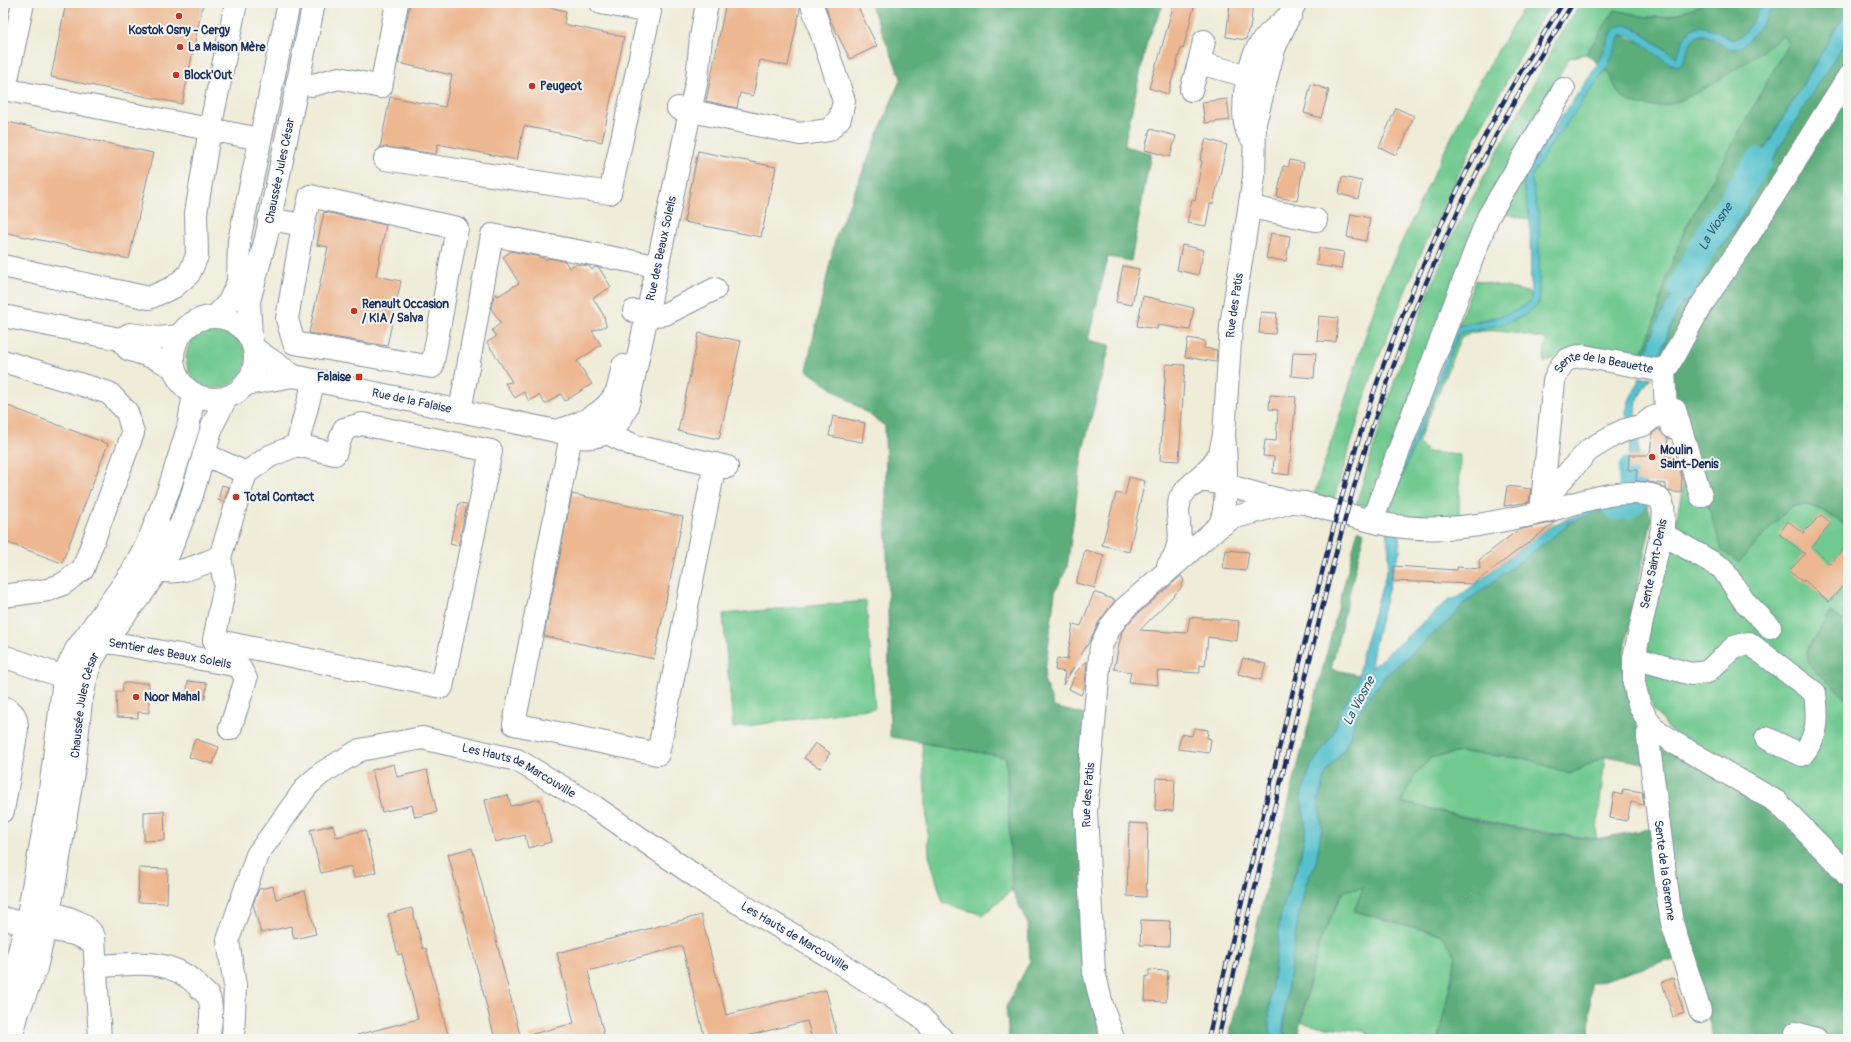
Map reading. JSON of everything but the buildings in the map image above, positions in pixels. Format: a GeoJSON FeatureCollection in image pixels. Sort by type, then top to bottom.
{"type":"FeatureCollection","features":[{"type":"Feature","properties":{"kind":"main road"},"geometry":{"type":"LineString","coordinates":[[23,3],[4,89],[260,139]]}},
{"type":"Feature","properties":{"kind":"main road"},"geometry":{"type":"LineString","coordinates":[[3,266],[149,298],[174,287],[189,274],[197,256],[196,213],[210,129],[236,3]]}},
{"type":"Feature","properties":{"kind":"main road","name":"Chaussée Jules César"},"geometry":{"type":"LineString","coordinates":[[215,317],[229,302],[238,282],[239,242],[289,3]]}},
{"type":"Feature","properties":{"kind":"main road","name":"Chaussée Jules César"},"geometry":{"type":"LineString","coordinates":[[253,344],[249,301],[270,219],[314,3]]}},
{"type":"Feature","properties":{"kind":"main road"},"geometry":{"type":"LineString","coordinates":[[298,83],[312,85],[339,78],[381,87],[397,3]]}},
{"type":"Feature","properties":{"kind":"main road"},"geometry":{"type":"LineString","coordinates":[[385,159],[610,193],[650,12],[601,3]]}},
{"type":"Feature","properties":{"kind":"main road","name":"Rue des Beaux Soleils"},"geometry":{"type":"LineString","coordinates":[[684,110],[684,80],[688,30],[693,3]]}},
{"type":"Feature","properties":{"kind":"main road","name":"Rue des Beaux Soleils"},"geometry":{"type":"LineString","coordinates":[[563,434],[600,411],[614,397],[618,389],[640,312],[684,110],[697,79],[701,37],[707,3]]}},
{"type":"Feature","properties":{"kind":"main road"},"geometry":{"type":"LineString","coordinates":[[684,110],[800,134],[829,130],[840,118],[844,101],[812,6]]}},
{"type":"Feature","properties":{"kind":"main road"},"geometry":{"type":"LineString","coordinates":[[1254,141],[1247,132],[1244,106],[1248,76],[1256,50],[1267,35],[1295,7]]}},
{"type":"Feature","properties":{"kind":"main road","name":"Rue des Patis"},"geometry":{"type":"LineString","coordinates":[[1113,1039],[1102,1005],[1094,972],[1086,812],[1101,646],[1116,617],[1164,573],[1214,531],[1221,522],[1225,485],[1224,435],[1231,326],[1254,177],[1254,141],[1257,113],[1270,60],[1295,7]]}},
{"type":"Feature","properties":{"kind":"main road","name":"Rue des Patis"},"geometry":{"type":"LineString","coordinates":[[1254,177],[1262,156],[1266,120],[1274,87],[1283,56],[1294,32],[1295,7]]}},
{"type":"Feature","properties":{"kind":"main road"},"geometry":{"type":"LineString","coordinates":[[1191,90],[1204,41]]}},
{"type":"Feature","properties":{"kind":"main road"},"geometry":{"type":"LineString","coordinates":[[1199,63],[1248,76]]}},
{"type":"Feature","properties":{"kind":"main road","name":"Sente de la Beauette"},"geometry":{"type":"LineString","coordinates":[[1542,508],[1554,381],[1558,368],[1565,361],[1574,356],[1584,356],[1654,369],[1668,366],[1673,360],[1700,307],[1747,238],[1848,77]]}},
{"type":"Feature","properties":{"kind":"main road"},"geometry":{"type":"LineString","coordinates":[[1386,523],[1488,216],[1564,89]]}},
{"type":"Feature","properties":{"kind":"main road"},"geometry":{"type":"LineString","coordinates":[[310,196],[457,228],[432,367],[294,343],[287,320],[303,225],[310,196]]}},
{"type":"Feature","properties":{"kind":"main road"},"geometry":{"type":"LineString","coordinates":[[1250,207],[1316,220]]}},
{"type":"Feature","properties":{"kind":"main road"},"geometry":{"type":"LineString","coordinates":[[270,219],[303,225]]}},
{"type":"Feature","properties":{"kind":"main road"},"geometry":{"type":"LineString","coordinates":[[460,411],[492,235],[650,265]]}},
{"type":"Feature","properties":{"kind":"main road"},"geometry":{"type":"LineString","coordinates":[[640,312],[659,316],[714,289]]}},
{"type":"Feature","properties":{"kind":"main road","name":"Rue des Beaux Soleils"},"geometry":{"type":"LineString","coordinates":[[607,433],[621,420],[627,406],[640,312]]}},
{"type":"Feature","properties":{"kind":"main road"},"geometry":{"type":"LineString","coordinates":[[3,316],[120,339],[130,334],[157,338],[180,336]]}},
{"type":"Feature","properties":{"kind":"main road"},"geometry":{"type":"LineString","coordinates":[[215,317],[225,318],[239,325],[253,344],[255,367],[247,384],[235,394],[226,398],[208,399],[194,394],[182,384],[174,368],[173,356],[180,336],[194,322],[215,317]]}},
{"type":"Feature","properties":{"kind":"main road"},"geometry":{"type":"LineString","coordinates":[[120,339],[128,349],[155,358],[174,368]]}},
{"type":"Feature","properties":{"kind":"main road","name":"Rue de la Falaise"},"geometry":{"type":"LineString","coordinates":[[253,344],[304,378]]}},
{"type":"Feature","properties":{"kind":"main road"},"geometry":{"type":"LineString","coordinates":[[3,361],[109,393],[127,412],[133,433],[83,569],[63,584],[48,590],[3,596]]}},
{"type":"Feature","properties":{"kind":"main road"},"geometry":{"type":"LineString","coordinates":[[1654,369],[1672,429],[1674,454]]}},
{"type":"Feature","properties":{"kind":"main road"},"geometry":{"type":"LineString","coordinates":[[297,445],[304,378]]}},
{"type":"Feature","properties":{"kind":"main road","name":"Rue de la Falaise"},"geometry":{"type":"LineString","coordinates":[[247,384],[304,378],[530,425],[563,434]]}},
{"type":"Feature","properties":{"kind":"main road","name":"Chaussée Jules Cèsar"},"geometry":{"type":"LineString","coordinates":[[11,1039],[21,1005],[31,983],[48,806],[64,678],[68,664],[132,572],[150,537],[164,503],[188,428],[194,394]]}},
{"type":"Feature","properties":{"kind":"main road","name":"Chaussée Jules Cèsar"},"geometry":{"type":"LineString","coordinates":[[3,1012],[37,928],[74,766],[84,684],[90,664],[103,642],[159,570],[175,539],[185,514],[213,424],[226,398]]}},
{"type":"Feature","properties":{"kind":"main road"},"geometry":{"type":"LineString","coordinates":[[1542,508],[1566,475],[1589,450],[1612,436],[1635,427],[1652,418],[1675,410],[1701,496]]}},
{"type":"Feature","properties":{"kind":"main road"},"geometry":{"type":"LineString","coordinates":[[600,411],[602,424],[607,433],[635,446],[721,466],[658,754],[514,724],[563,434],[591,438],[607,433]]}},
{"type":"Feature","properties":{"kind":"main road"},"geometry":{"type":"LineString","coordinates":[[362,424],[492,450],[442,687],[214,640],[225,585],[220,557],[246,473],[270,456],[297,445],[335,454],[344,429],[362,424]]}},
{"type":"Feature","properties":{"kind":"main road","name":"Rue des Patis"},"geometry":{"type":"LineString","coordinates":[[1164,573],[1178,548],[1180,538],[1178,511],[1180,498],[1216,460],[1220,453],[1224,435]]}},
{"type":"Feature","properties":{"kind":"main road"},"geometry":{"type":"LineString","coordinates":[[204,454],[214,457],[246,473]]}},
{"type":"Feature","properties":{"kind":"main road","name":"Sente Saint-Denis"},"geometry":{"type":"LineString","coordinates":[[1187,489],[1204,480],[1386,523],[1443,527],[1476,525],[1542,508],[1633,494],[1650,495],[1661,500],[1664,515],[1634,658],[1634,683],[1646,718],[1653,727],[1673,742],[1777,802],[1848,876]]}},
{"type":"Feature","properties":{"kind":"main road","name":"Sente Saint-Denis"},"geometry":{"type":"LineString","coordinates":[[1214,531],[1232,518],[1292,502]]}},
{"type":"Feature","properties":{"kind":"main road"},"geometry":{"type":"LineString","coordinates":[[164,503],[154,553],[154,564],[159,570],[168,573],[178,572],[220,557]]}},
{"type":"Feature","properties":{"kind":"main road"},"geometry":{"type":"LineString","coordinates":[[1179,520],[1185,532],[1192,537],[1200,538],[1214,531]]}},
{"type":"Feature","properties":{"kind":"main road"},"geometry":{"type":"LineString","coordinates":[[1660,533],[1722,568],[1744,601],[1770,627]]}},
{"type":"Feature","properties":{"kind":"main road","name":"Sentier des Beaux Soleils"},"geometry":{"type":"LineString","coordinates":[[82,642],[103,642],[239,666],[246,678],[230,729]]}},
{"type":"Feature","properties":{"kind":"main road"},"geometry":{"type":"LineString","coordinates":[[1634,658],[1691,674],[1708,672],[1734,647],[1749,643],[1816,693],[1818,717],[1811,744],[1802,755],[1766,738]]}},
{"type":"Feature","properties":{"kind":"main road"},"geometry":{"type":"LineString","coordinates":[[3,656],[84,684]]}},
{"type":"Feature","properties":{"kind":"main road"},"geometry":{"type":"LineString","coordinates":[[3,707],[11,710],[17,719],[17,729],[3,811]]}},
{"type":"Feature","properties":{"kind":"main road","name":"Sente de la Garenne"},"geometry":{"type":"LineString","coordinates":[[1653,727],[1648,734],[1648,738],[1668,904],[1672,923],[1700,1011]]}},
{"type":"Feature","properties":{"kind":"main road","name":"Les Hauts de Marcouville"},"geometry":{"type":"LineString","coordinates":[[233,1039],[235,986],[228,940],[257,854],[308,786],[322,773],[360,750],[422,738],[516,760],[592,805],[710,886],[832,958],[918,1014],[942,1039]]}},
{"type":"Feature","properties":{"kind":"main road"},"geometry":{"type":"LineString","coordinates":[[3,918],[37,928],[74,934],[94,944],[100,1039]]}},
{"type":"Feature","properties":{"kind":"main road"},"geometry":{"type":"LineString","coordinates":[[37,928],[69,943],[82,947],[90,954],[95,967]]}},
{"type":"Feature","properties":{"kind":"main road"},"geometry":{"type":"LineString","coordinates":[[95,967],[147,963],[168,966],[190,978],[208,997],[211,1018],[208,1039]]}},
{"type":"Feature","properties":{"kind":"green space"},"geometry":{"type":"Polygon","coordinates":[[[870,3],[1164,3],[1147,42],[1124,146],[1151,153],[1131,261],[1108,257],[1088,340],[1110,345],[1083,450],[1067,568],[1055,592],[1044,680],[1054,707],[1086,715],[1081,931],[1095,1007],[1103,1039],[1009,1039],[1006,1007],[1030,961],[1028,924],[1012,890],[1006,757],[890,737],[885,426],[806,370],[836,236],[901,78],[870,3]]]}},
{"type":"Feature","properties":{"kind":"green space"},"geometry":{"type":"Polygon","coordinates":[[[1526,3],[1552,3],[1540,21],[1481,127],[1418,260],[1374,369],[1334,499],[1314,495],[1383,282],[1441,158],[1477,86],[1526,3]]]}},
{"type":"Feature","properties":{"kind":"green space"},"geometry":{"type":"Polygon","coordinates":[[[1582,3],[1707,3],[1666,17],[1647,17],[1615,10],[1586,54],[1569,58],[1488,208],[1366,506],[1356,504],[1398,370],[1449,242],[1563,29],[1582,3]]]}},
{"type":"Feature","properties":{"kind":"green space"},"geometry":{"type":"Polygon","coordinates":[[[1707,3],[1765,3],[1744,34],[1732,40],[1706,27],[1700,26],[1694,28],[1688,32],[1683,40],[1676,57],[1637,29],[1625,25],[1603,54],[1598,64],[1586,54],[1615,10],[1647,17],[1667,17],[1707,3]]]}},
{"type":"Feature","properties":{"kind":"green space"},"geometry":{"type":"Polygon","coordinates":[[[1776,3],[1848,3],[1848,9],[1718,226],[1671,296],[1651,339],[1646,355],[1657,367],[1669,330],[1685,297],[1740,220],[1786,136],[1848,37],[1848,527],[1815,507],[1807,505],[1791,506],[1739,562],[1722,551],[1672,387],[1640,361],[1659,307],[1668,274],[1684,231],[1788,44],[1783,35],[1758,54],[1706,88],[1674,103],[1661,106],[1642,105],[1628,101],[1619,93],[1605,69],[1610,61],[1619,38],[1622,35],[1641,43],[1672,65],[1683,63],[1694,39],[1699,35],[1705,36],[1726,47],[1735,49],[1751,37],[1776,3]]]}},
{"type":"Feature","properties":{"kind":"green space"},"geometry":{"type":"Polygon","coordinates":[[[1784,34],[1788,44],[1684,231],[1668,274],[1659,307],[1640,361],[1561,354],[1544,363],[1546,339],[1514,333],[1492,331],[1481,331],[1461,337],[1418,443],[1428,452],[1460,455],[1459,520],[1390,516],[1389,511],[1395,494],[1458,335],[1463,332],[1502,324],[1530,311],[1538,304],[1531,177],[1536,167],[1605,69],[1612,78],[1620,95],[1698,92],[1757,54],[1784,34]]]}},
{"type":"Feature","properties":{"kind":"green space"},"geometry":{"type":"Polygon","coordinates":[[[1522,171],[1530,214],[1530,220],[1498,212],[1522,171]]]}},
{"type":"Feature","properties":{"kind":"green space"},"geometry":{"type":"Polygon","coordinates":[[[1475,280],[1532,293],[1531,300],[1525,306],[1507,314],[1458,325],[1475,280]]]}},
{"type":"Feature","properties":{"kind":"green space"},"geometry":{"type":"Polygon","coordinates":[[[210,328],[222,328],[238,336],[244,346],[246,358],[244,370],[238,380],[222,388],[210,388],[194,380],[186,364],[186,352],[194,336],[210,328]]]}},
{"type":"Feature","properties":{"kind":"green space"},"geometry":{"type":"Polygon","coordinates":[[[1697,469],[1739,562],[1791,506],[1807,505],[1815,507],[1848,527],[1848,621],[1841,620],[1831,612],[1809,665],[1848,700],[1848,863],[1667,727],[1653,709],[1646,685],[1648,632],[1664,540],[1674,531],[1686,471],[1697,469]]]}},
{"type":"Feature","properties":{"kind":"green space"},"geometry":{"type":"Polygon","coordinates":[[[1636,502],[1647,504],[1652,518],[1624,651],[1626,685],[1648,764],[1605,756],[1570,774],[1527,759],[1461,752],[1433,757],[1416,773],[1401,802],[1479,821],[1548,834],[1595,839],[1655,828],[1677,958],[1591,984],[1589,1039],[1439,1039],[1456,956],[1442,935],[1354,911],[1363,888],[1347,890],[1342,894],[1319,943],[1298,1034],[1293,1039],[1284,1039],[1285,1003],[1298,919],[1306,883],[1316,862],[1322,827],[1318,800],[1327,771],[1344,749],[1349,739],[1357,714],[1382,679],[1457,613],[1461,606],[1567,526],[1567,523],[1611,509],[1626,509],[1636,502]]]}},
{"type":"Feature","properties":{"kind":"green space"},"geometry":{"type":"Polygon","coordinates":[[[1358,530],[1364,533],[1331,669],[1359,675],[1358,681],[1340,713],[1333,734],[1311,766],[1301,796],[1306,828],[1299,864],[1281,913],[1269,1013],[1271,1039],[1228,1039],[1358,530]]]}},
{"type":"Feature","properties":{"kind":"green space"},"geometry":{"type":"Polygon","coordinates":[[[866,601],[875,708],[733,728],[723,614],[866,601]]]}},
{"type":"Feature","properties":{"kind":"green space"},"geometry":{"type":"Polygon","coordinates":[[[1831,612],[1841,620],[1848,621],[1848,700],[1809,665],[1807,650],[1831,612]]]}},
{"type":"Feature","properties":{"kind":"green space"},"geometry":{"type":"Polygon","coordinates":[[[922,743],[1006,757],[1012,890],[983,915],[943,903],[929,855],[922,743]]]}},
{"type":"Feature","properties":{"kind":"green space"},"geometry":{"type":"Polygon","coordinates":[[[1663,744],[1774,806],[1848,884],[1848,1039],[1713,1039],[1705,1003],[1675,917],[1657,748],[1663,744]]]}},
{"type":"Feature","properties":{"kind":"green space"},"geometry":{"type":"Polygon","coordinates":[[[1461,752],[1527,759],[1570,774],[1605,756],[1596,839],[1522,828],[1401,802],[1416,773],[1433,757],[1461,752]]]}},
{"type":"Feature","properties":{"kind":"green space"},"geometry":{"type":"Polygon","coordinates":[[[1363,888],[1354,911],[1442,935],[1456,956],[1439,1039],[1367,1039],[1367,1032],[1302,1023],[1312,969],[1319,943],[1342,894],[1347,890],[1363,888]]]}},
{"type":"Feature","properties":{"kind":"water"},"geometry":{"type":"Polygon","coordinates":[[[1765,3],[1776,3],[1754,34],[1744,45],[1733,49],[1722,45],[1706,35],[1701,35],[1693,40],[1683,63],[1680,66],[1673,65],[1666,61],[1634,38],[1627,35],[1621,35],[1608,66],[1549,148],[1531,177],[1539,217],[1539,302],[1532,310],[1514,320],[1504,324],[1463,332],[1458,335],[1395,494],[1389,511],[1390,516],[1383,515],[1458,325],[1486,320],[1507,314],[1525,306],[1531,300],[1530,220],[1522,176],[1598,64],[1612,32],[1617,27],[1625,25],[1633,27],[1676,57],[1683,40],[1688,32],[1694,28],[1700,26],[1706,27],[1732,40],[1744,34],[1765,3]]]}},
{"type":"Feature","properties":{"kind":"water"},"geometry":{"type":"Polygon","coordinates":[[[1848,9],[1848,37],[1786,136],[1740,220],[1685,297],[1669,330],[1657,367],[1645,363],[1649,344],[1656,325],[1665,308],[1719,225],[1848,9]]]}},
{"type":"Feature","properties":{"kind":"water"},"geometry":{"type":"Polygon","coordinates":[[[1651,377],[1637,402],[1636,413],[1639,432],[1638,455],[1629,455],[1631,433],[1626,412],[1630,398],[1637,386],[1639,378],[1651,377]]]}},
{"type":"Feature","properties":{"kind":"water"},"geometry":{"type":"Polygon","coordinates":[[[1636,502],[1626,509],[1611,509],[1567,523],[1567,526],[1461,606],[1457,613],[1382,679],[1357,714],[1349,739],[1344,749],[1327,771],[1318,800],[1322,827],[1316,862],[1306,883],[1298,919],[1285,1003],[1283,1039],[1271,1039],[1269,1013],[1281,913],[1299,864],[1306,828],[1301,796],[1311,766],[1333,734],[1340,713],[1358,681],[1362,654],[1388,567],[1389,551],[1386,530],[1399,530],[1400,551],[1394,566],[1374,647],[1371,668],[1449,600],[1457,598],[1550,526],[1598,507],[1636,502]]]}},
{"type":"Feature","properties":{"kind":"waterway","name":"La Viosne"},"geometry":{"type":"LineString","coordinates":[[1682,287],[1710,234],[1758,162]]}},
{"type":"Feature","properties":{"kind":"waterway","name":"La Viosne"},"geometry":{"type":"LineString","coordinates":[[1629,470],[1630,484],[1632,487]]}},
{"type":"Feature","properties":{"kind":"waterway","name":"La Viosne"},"geometry":{"type":"LineString","coordinates":[[1616,506],[1628,505],[1633,500],[1632,470]]}},
{"type":"Feature","properties":{"kind":"railway"},"geometry":{"type":"LineString","coordinates":[[1208,1039],[1331,536],[1353,458],[1378,380],[1416,282],[1437,234],[1483,139],[1535,47],[1563,3]]}},
{"type":"Feature","properties":{"kind":"railway"},"geometry":{"type":"LineString","coordinates":[[1218,1039],[1331,574],[1351,498],[1374,422],[1414,313],[1460,206],[1514,103],[1573,3]]}},
{"type":"Feature","properties":{"kind":"place","name":"Kostok Osny - Cergy"},"geometry":{"type":"Point","coordinates":[179,16]}},
{"type":"Feature","properties":{"kind":"place","name":"La Maison Mère"},"geometry":{"type":"Point","coordinates":[180,47]}},
{"type":"Feature","properties":{"kind":"place","name":"Block'Out"},"geometry":{"type":"Point","coordinates":[176,75]}},
{"type":"Feature","properties":{"kind":"place","name":"Peugeot"},"geometry":{"type":"Point","coordinates":[532,86]}},
{"type":"Feature","properties":{"kind":"place","name":"Renault Occasion / KIA / Salva"},"geometry":{"type":"Point","coordinates":[354,311]}},
{"type":"Feature","properties":{"kind":"place","name":"Falaise"},"geometry":{"type":"Point","coordinates":[359,377]}},
{"type":"Feature","properties":{"kind":"place","name":"Moulin Saint-Denis"},"geometry":{"type":"Point","coordinates":[1652,457]}},
{"type":"Feature","properties":{"kind":"place","name":"Total Contact"},"geometry":{"type":"Point","coordinates":[236,497]}},
{"type":"Feature","properties":{"kind":"place","name":"Noor Mahal"},"geometry":{"type":"Point","coordinates":[136,697]}}]}
